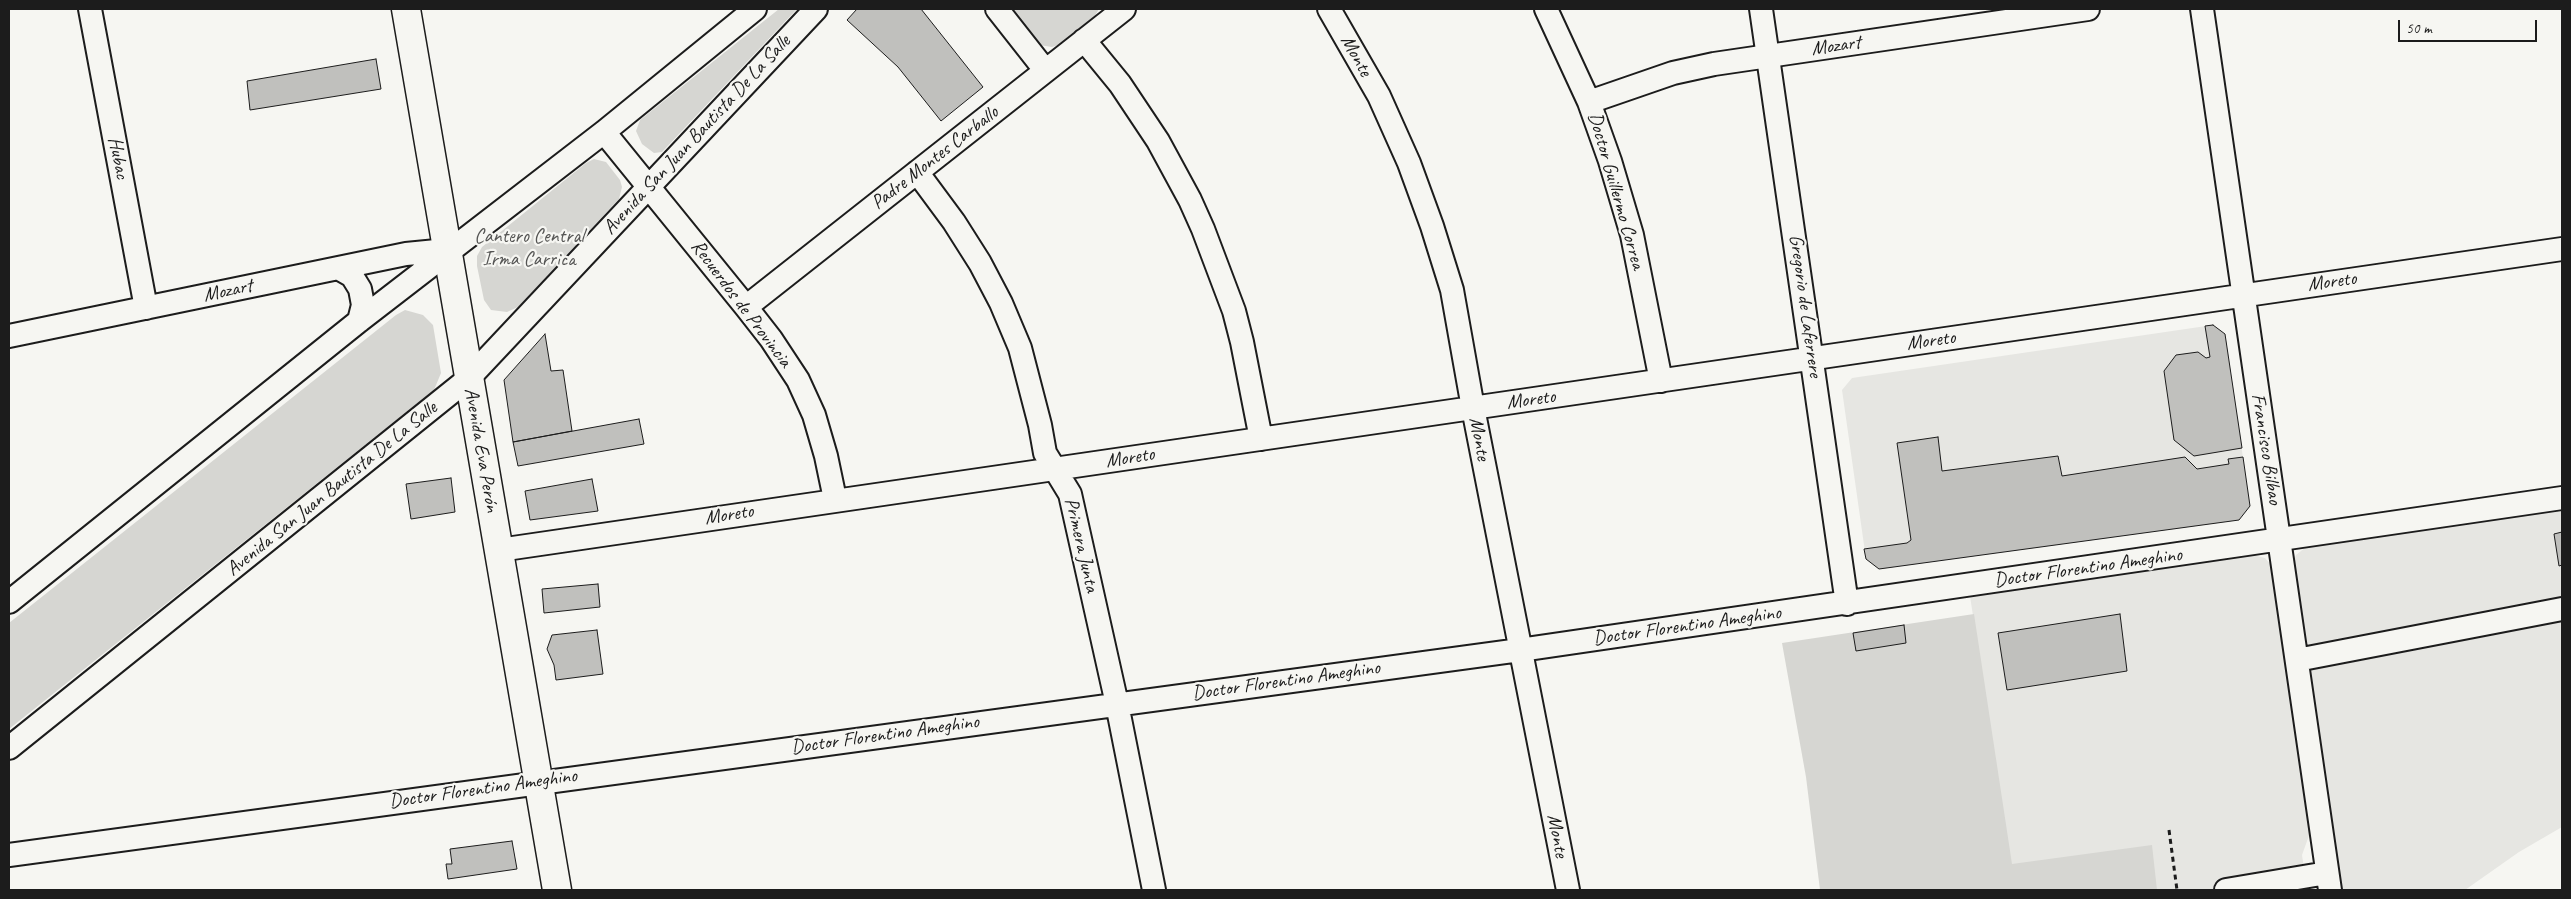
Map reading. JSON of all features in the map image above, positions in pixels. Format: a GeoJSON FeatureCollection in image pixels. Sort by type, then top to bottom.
{"type":"FeatureCollection","features":[{"type":"Feature","properties":{"kind":"main road","name":"Avenida Eva Perón"},"geometry":{"type":"LineString","coordinates":[[406,9],[557,890]]}},
{"type":"Feature","properties":{"kind":"street","name":"Hubac"},"geometry":{"type":"LineString","coordinates":[[90,9],[146,308]]}},
{"type":"Feature","properties":{"kind":"street"},"geometry":{"type":"LineString","coordinates":[[9,602],[447,250],[604,132],[755,9]]}},
{"type":"Feature","properties":{"kind":"street","name":"Avenida San Juan Bautista De La Salle"},"geometry":{"type":"LineString","coordinates":[[9,748],[468,379],[816,9]]}},
{"type":"Feature","properties":{"kind":"street"},"geometry":{"type":"LineString","coordinates":[[997,9],[1046,70]]}},
{"type":"Feature","properties":{"kind":"street","name":"Padre Montes Carballo"},"geometry":{"type":"LineString","coordinates":[[746,307],[1123,9]]}},
{"type":"Feature","properties":{"kind":"street","name":"Monte"},"geometry":{"type":"LineString","coordinates":[[1329,9],[1387,114],[1409,163],[1432,226],[1452,290],[1473,408],[1568,890]]}},
{"type":"Feature","properties":{"kind":"street","name":"Doctor Guillermo Correa"},"geometry":{"type":"LineString","coordinates":[[1546,9],[1589,102],[1632,235],[1662,381]]}},
{"type":"Feature","properties":{"kind":"street","name":"Gregorio de Laferrere"},"geometry":{"type":"LineString","coordinates":[[1761,9],[1847,604]]}},
{"type":"Feature","properties":{"kind":"street","name":"Mozart"},"geometry":{"type":"LineString","coordinates":[[1589,102],[1673,73],[1768,56],[2088,9]]}},
{"type":"Feature","properties":{"kind":"street","name":"Francisco Bilbao"},"geometry":{"type":"LineString","coordinates":[[2202,9],[2329,882]]}},
{"type":"Feature","properties":{"kind":"street"},"geometry":{"type":"LineString","coordinates":[[1084,40],[1120,84],[1158,142],[1190,200],[1203,229],[1234,310],[1261,439]]}},
{"type":"Feature","properties":{"kind":"street","name":"Recuerdos de Provincia"},"geometry":{"type":"LineString","coordinates":[[604,132],[771,339],[807,399],[826,456],[835,499]]}},
{"type":"Feature","properties":{"kind":"street","name":"Primera Junta"},"geometry":{"type":"LineString","coordinates":[[917,172],[954,222],[980,263],[1001,303],[1020,348],[1040,425],[1044,453],[1070,494],[1117,704],[1154,890]]}},
{"type":"Feature","properties":{"kind":"street","name":"Moreto"},"geometry":{"type":"LineString","coordinates":[[499,550],[835,499],[1055,470],[2562,249]]}},
{"type":"Feature","properties":{"kind":"street","name":"Mozart"},"geometry":{"type":"LineString","coordinates":[[9,336],[406,254],[447,250]]}},
{"type":"Feature","properties":{"kind":"street"},"geometry":{"type":"LineString","coordinates":[[338,268],[352,276],[360,289],[363,305],[359,321]]}},
{"type":"Feature","properties":{"kind":"street","name":"Doctor Florentino Ameghino"},"geometry":{"type":"LineString","coordinates":[[9,855],[1520,650],[1847,604],[2562,498]]}},
{"type":"Feature","properties":{"kind":"street"},"geometry":{"type":"LineString","coordinates":[[2297,660],[2562,609]]}},
{"type":"Feature","properties":{"kind":"street"},"geometry":{"type":"LineString","coordinates":[[2226,890],[2329,882]]}},
{"type":"Feature","properties":{"kind":"path"},"geometry":{"type":"LineString","coordinates":[[2169,830],[2177,890]]}},
{"type":"Feature","properties":{"kind":"shaded area"},"geometry":{"type":"Polygon","coordinates":[[[2213,325],[2225,334],[2250,506],[2239,520],[1879,569],[1866,559],[1842,390],[1852,378],[2213,325]]]}},
{"type":"Feature","properties":{"kind":"shaded area"},"geometry":{"type":"Polygon","coordinates":[[[2562,510],[2562,827],[2519,852],[2465,890],[2340,890],[2294,560],[2296,555],[2306,547],[2562,510]]]}},
{"type":"Feature","properties":{"kind":"shaded area"},"geometry":{"type":"Polygon","coordinates":[[[2253,555],[2265,558],[2272,566],[2311,830],[2302,855],[2307,888],[2316,890],[2015,890],[1970,596],[2253,555]]]}},
{"type":"Feature","properties":{"kind":"green space"},"geometry":{"type":"Polygon","coordinates":[[[779,9],[797,9],[662,152],[654,153],[642,144],[636,131],[640,120],[779,9]]]}},
{"type":"Feature","properties":{"kind":"green space"},"geometry":{"type":"Polygon","coordinates":[[[1007,9],[1099,9],[1093,19],[1061,44],[1052,47],[1039,45],[1007,9]]]}},
{"type":"Feature","properties":{"kind":"green space","name":"Cantero Central Irma Carrica"},"geometry":{"type":"Polygon","coordinates":[[[594,159],[606,162],[620,180],[622,187],[619,199],[518,307],[507,312],[491,310],[484,300],[477,266],[477,256],[482,247],[586,163],[594,159]]]}},
{"type":"Feature","properties":{"kind":"green space"},"geometry":{"type":"Polygon","coordinates":[[[405,310],[423,315],[433,325],[441,373],[434,390],[9,729],[9,623],[396,315],[405,310]]]}},
{"type":"Feature","properties":{"kind":"green space"},"geometry":{"type":"Polygon","coordinates":[[[1974,614],[2012,864],[2152,845],[2157,890],[1820,890],[1806,777],[1782,643],[1974,614]]]}},
{"type":"Feature","properties":{"kind":"building"},"geometry":{"type":"Polygon","coordinates":[[[857,9],[921,9],[983,87],[941,121],[898,67],[847,20],[857,9]]]}},
{"type":"Feature","properties":{"kind":"building"},"geometry":{"type":"Polygon","coordinates":[[[376,59],[381,89],[250,110],[247,81],[376,59]]]}},
{"type":"Feature","properties":{"kind":"building"},"geometry":{"type":"Polygon","coordinates":[[[2213,325],[2225,334],[2242,448],[2194,456],[2174,440],[2164,371],[2176,355],[2198,352],[2206,358],[2210,357],[2205,326],[2213,325]]]}},
{"type":"Feature","properties":{"kind":"building"},"geometry":{"type":"Polygon","coordinates":[[[545,334],[551,371],[563,370],[572,431],[513,442],[504,380],[545,334]]]}},
{"type":"Feature","properties":{"kind":"building"},"geometry":{"type":"Polygon","coordinates":[[[639,419],[644,444],[518,466],[513,442],[639,419]]]}},
{"type":"Feature","properties":{"kind":"building"},"geometry":{"type":"Polygon","coordinates":[[[1938,437],[1942,471],[2058,456],[2062,476],[2185,457],[2197,469],[2229,464],[2228,459],[2243,457],[2250,506],[2239,520],[1879,569],[1866,559],[1864,549],[1907,543],[1911,540],[1897,443],[1938,437]]]}},
{"type":"Feature","properties":{"kind":"building"},"geometry":{"type":"Polygon","coordinates":[[[451,478],[455,512],[411,519],[406,484],[451,478]]]}},
{"type":"Feature","properties":{"kind":"building"},"geometry":{"type":"Polygon","coordinates":[[[592,479],[598,511],[530,520],[525,491],[592,479]]]}},
{"type":"Feature","properties":{"kind":"building"},"geometry":{"type":"Polygon","coordinates":[[[2562,532],[2562,565],[2559,566],[2554,534],[2562,532]]]}},
{"type":"Feature","properties":{"kind":"building"},"geometry":{"type":"Polygon","coordinates":[[[598,584],[600,607],[544,613],[542,589],[598,584]]]}},
{"type":"Feature","properties":{"kind":"building"},"geometry":{"type":"Polygon","coordinates":[[[2120,614],[2127,671],[2007,690],[1998,633],[2120,614]]]}},
{"type":"Feature","properties":{"kind":"building"},"geometry":{"type":"Polygon","coordinates":[[[1904,625],[1906,643],[1856,651],[1853,633],[1904,625]]]}},
{"type":"Feature","properties":{"kind":"building"},"geometry":{"type":"Polygon","coordinates":[[[597,630],[603,674],[556,680],[554,665],[547,649],[552,635],[597,630]]]}},
{"type":"Feature","properties":{"kind":"building"},"geometry":{"type":"Polygon","coordinates":[[[512,841],[517,869],[448,879],[446,864],[452,864],[450,849],[512,841]]]}}]}
